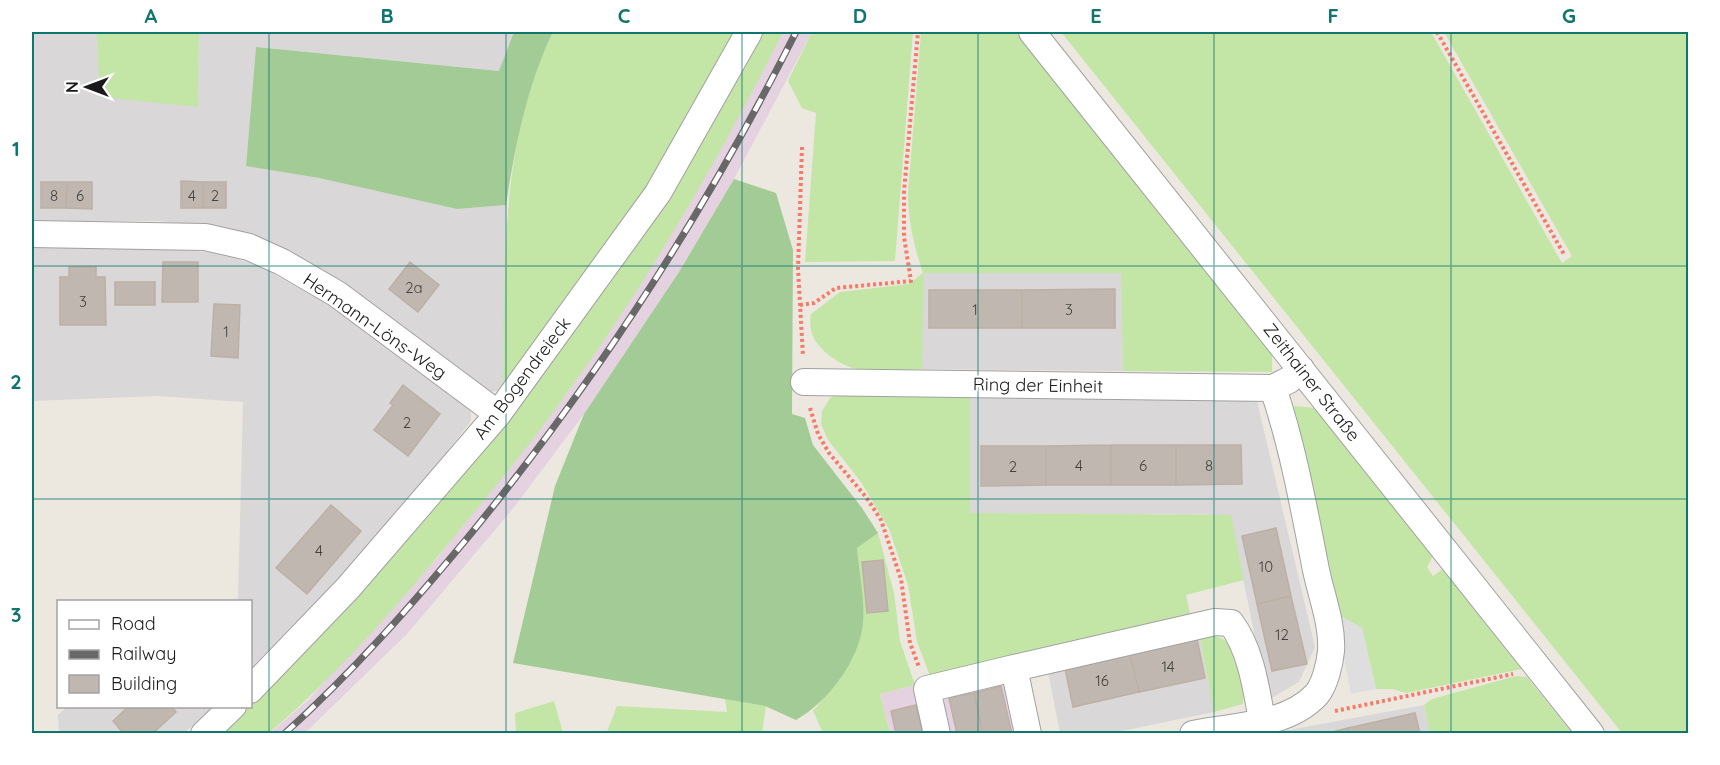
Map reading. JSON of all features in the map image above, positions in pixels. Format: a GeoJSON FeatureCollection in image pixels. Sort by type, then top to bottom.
{"type":"FeatureCollection","features":[{"type":"Feature","properties":{"kind":"street","name":"Am Bogendreieck"},"geometry":{"type":"LineString","coordinates":[[252,688],[348,588],[498,414],[658,193],[749,32]]}},
{"type":"Feature","properties":{"kind":"street","name":"Zeithainer Straße"},"geometry":{"type":"LineString","coordinates":[[1032,32],[1591,734]]}},
{"type":"Feature","properties":{"kind":"street","name":"Hermann-Löns-Weg"},"geometry":{"type":"LineString","coordinates":[[32,234],[205,237],[249,247],[282,262],[337,294],[498,414]]}},
{"type":"Feature","properties":{"kind":"street"},"geometry":{"type":"LineString","coordinates":[[1193,734],[1280,717],[1299,708],[1318,692],[1331,650],[1306,515],[1283,417],[1273,388],[1289,380],[1302,369]]}},
{"type":"Feature","properties":{"kind":"street","name":"Ring der Einheit"},"geometry":{"type":"LineString","coordinates":[[804,382],[1273,388]]}},
{"type":"Feature","properties":{"kind":"street"},"geometry":{"type":"LineString","coordinates":[[937,734],[927,689],[1215,622],[1231,623],[1240,636],[1247,654],[1262,720]]}},
{"type":"Feature","properties":{"kind":"street"},"geometry":{"type":"LineString","coordinates":[[1014,668],[1028,734]]}},
{"type":"Feature","properties":{"kind":"street"},"geometry":{"type":"LineString","coordinates":[[204,734],[231,708]]}},
{"type":"Feature","properties":{"kind":"path"},"geometry":{"type":"LineString","coordinates":[[800,305],[814,303],[837,288],[911,281],[904,237],[904,192],[918,32]]}},
{"type":"Feature","properties":{"kind":"path"},"geometry":{"type":"LineString","coordinates":[[1437,32],[1565,256]]}},
{"type":"Feature","properties":{"kind":"path"},"geometry":{"type":"LineString","coordinates":[[802,147],[798,269],[804,382],[818,434],[829,453],[866,497],[881,520],[901,579],[910,643],[927,689]]}},
{"type":"Feature","properties":{"kind":"path"},"geometry":{"type":"LineString","coordinates":[[1318,692],[1324,713],[1524,671],[1534,663]]}},
{"type":"Feature","properties":{"kind":"shaded area"},"geometry":{"type":"Polygon","coordinates":[[[32,32],[86,32],[97,35],[198,107],[199,32],[514,32],[500,71],[256,47],[246,165],[319,178],[457,209],[506,205],[503,389],[485,394],[312,266],[256,236],[210,226],[158,221],[32,221],[32,32]]]}},
{"type":"Feature","properties":{"kind":"shaded area"},"geometry":{"type":"Polygon","coordinates":[[[783,32],[812,32],[734,179],[679,272],[584,414],[512,510],[407,634],[305,733],[269,734],[307,701],[438,557],[561,401],[631,299],[681,218],[783,32]]]}},
{"type":"Feature","properties":{"kind":"shaded area"},"geometry":{"type":"Polygon","coordinates":[[[32,246],[162,248],[214,253],[255,264],[358,321],[471,409],[471,421],[371,545],[252,673],[252,600],[238,600],[243,402],[159,396],[32,401],[32,246]]]}},
{"type":"Feature","properties":{"kind":"shaded area"},"geometry":{"type":"Polygon","coordinates":[[[923,273],[1122,273],[1123,371],[922,369],[923,273]]]}},
{"type":"Feature","properties":{"kind":"shaded area"},"geometry":{"type":"Polygon","coordinates":[[[970,394],[1256,397],[1315,647],[1299,682],[1268,700],[1230,515],[970,513],[970,394]]]}},
{"type":"Feature","properties":{"kind":"shaded area"},"geometry":{"type":"Polygon","coordinates":[[[1335,613],[1362,628],[1376,689],[1351,694],[1335,613]]]}},
{"type":"Feature","properties":{"kind":"shaded area"},"geometry":{"type":"Polygon","coordinates":[[[1199,632],[1214,712],[1112,733],[1060,733],[1046,662],[1199,632]]]}},
{"type":"Feature","properties":{"kind":"shaded area"},"geometry":{"type":"Polygon","coordinates":[[[1024,657],[1038,733],[890,733],[880,694],[1024,657]]]}},
{"type":"Feature","properties":{"kind":"shaded area"},"geometry":{"type":"Polygon","coordinates":[[[1424,705],[1430,733],[1273,733],[1424,705]]]}},
{"type":"Feature","properties":{"kind":"shaded area"},"geometry":{"type":"Polygon","coordinates":[[[66,708],[214,708],[184,733],[59,733],[58,715],[66,708]]]}},
{"type":"Feature","properties":{"kind":"green space"},"geometry":{"type":"Polygon","coordinates":[[[86,32],[199,32],[198,107],[100,97],[97,35],[86,32]]]}},
{"type":"Feature","properties":{"kind":"green space"},"geometry":{"type":"Polygon","coordinates":[[[514,32],[553,32],[536,73],[523,117],[506,205],[457,209],[319,178],[246,166],[256,47],[499,71],[514,32]]]}},
{"type":"Feature","properties":{"kind":"green space"},"geometry":{"type":"Polygon","coordinates":[[[553,32],[734,32],[648,187],[503,389],[505,252],[514,161],[535,74],[553,32]]]}},
{"type":"Feature","properties":{"kind":"green space"},"geometry":{"type":"Polygon","coordinates":[[[764,32],[783,32],[707,174],[652,267],[593,356],[527,446],[397,605],[296,709],[269,733],[219,734],[248,708],[252,708],[252,704],[358,595],[668,197],[764,32]]]}},
{"type":"Feature","properties":{"kind":"green space"},"geometry":{"type":"Polygon","coordinates":[[[812,32],[913,32],[895,261],[805,262],[816,113],[802,108],[788,81],[812,32]]]}},
{"type":"Feature","properties":{"kind":"green space"},"geometry":{"type":"Polygon","coordinates":[[[921,32],[1016,32],[1272,352],[1272,372],[1123,371],[1121,273],[924,273],[922,369],[882,372],[858,370],[836,360],[824,351],[812,334],[811,314],[840,292],[909,284],[923,273],[912,233],[908,193],[921,32]]]}},
{"type":"Feature","properties":{"kind":"green space"},"geometry":{"type":"Polygon","coordinates":[[[1061,32],[1431,32],[1562,263],[1572,256],[1444,32],[1688,32],[1688,733],[1622,733],[1061,32]]]}},
{"type":"Feature","properties":{"kind":"green space"},"geometry":{"type":"Polygon","coordinates":[[[734,179],[776,193],[793,250],[792,414],[805,418],[813,445],[862,508],[878,533],[857,548],[863,595],[863,623],[855,652],[840,679],[830,691],[819,703],[796,720],[765,706],[513,663],[555,486],[584,414],[679,272],[734,179]]]}},
{"type":"Feature","properties":{"kind":"green space"},"geometry":{"type":"Polygon","coordinates":[[[842,392],[970,394],[970,513],[1231,515],[1244,580],[1186,595],[1190,614],[1181,621],[932,681],[917,642],[908,585],[889,529],[861,482],[828,440],[821,424],[822,411],[830,398],[842,392]]]}},
{"type":"Feature","properties":{"kind":"green space"},"geometry":{"type":"Polygon","coordinates":[[[1295,406],[1316,408],[1433,556],[1427,567],[1433,576],[1443,569],[1522,669],[1406,693],[1392,689],[1376,689],[1362,628],[1335,613],[1288,412],[1295,406]]]}},
{"type":"Feature","properties":{"kind":"green space"},"geometry":{"type":"Polygon","coordinates":[[[878,533],[894,593],[900,641],[915,685],[880,694],[890,733],[823,733],[813,711],[841,678],[863,621],[857,547],[878,533]]]}},
{"type":"Feature","properties":{"kind":"green space"},"geometry":{"type":"Polygon","coordinates":[[[1199,632],[1225,640],[1234,649],[1242,675],[1243,704],[1214,712],[1199,632]]]}},
{"type":"Feature","properties":{"kind":"green space"},"geometry":{"type":"Polygon","coordinates":[[[1516,676],[1527,677],[1572,733],[1430,733],[1424,705],[1432,699],[1516,676]]]}},
{"type":"Feature","properties":{"kind":"green space"},"geometry":{"type":"Polygon","coordinates":[[[725,699],[766,706],[762,733],[606,734],[617,706],[727,712],[725,699]]]}},
{"type":"Feature","properties":{"kind":"green space"},"geometry":{"type":"Polygon","coordinates":[[[554,701],[563,733],[516,733],[515,713],[554,701]]]}},
{"type":"Feature","properties":{"kind":"building"},"geometry":{"type":"Polygon","coordinates":[[[181,181],[203,182],[203,208],[181,208],[181,181]]]}},
{"type":"Feature","properties":{"kind":"building"},"geometry":{"type":"Polygon","coordinates":[[[41,182],[67,182],[66,208],[41,208],[41,182]]]}},
{"type":"Feature","properties":{"kind":"building"},"geometry":{"type":"Polygon","coordinates":[[[67,182],[92,182],[92,209],[66,208],[67,182]]]}},
{"type":"Feature","properties":{"kind":"building"},"geometry":{"type":"Polygon","coordinates":[[[203,182],[226,182],[226,208],[203,208],[203,182]]]}},
{"type":"Feature","properties":{"kind":"building"},"geometry":{"type":"Polygon","coordinates":[[[163,262],[198,262],[198,302],[162,302],[163,262]]]}},
{"type":"Feature","properties":{"kind":"building"},"geometry":{"type":"Polygon","coordinates":[[[410,262],[439,285],[418,312],[389,289],[410,262]]]}},
{"type":"Feature","properties":{"kind":"building"},"geometry":{"type":"Polygon","coordinates":[[[69,267],[96,267],[96,277],[105,277],[106,325],[60,325],[60,277],[69,277],[69,267]]]}},
{"type":"Feature","properties":{"kind":"building"},"geometry":{"type":"Polygon","coordinates":[[[115,282],[155,282],[155,305],[115,305],[115,282]]]}},
{"type":"Feature","properties":{"kind":"building"},"geometry":{"type":"Polygon","coordinates":[[[1115,289],[1115,328],[1022,328],[1022,290],[1115,289]]]}},
{"type":"Feature","properties":{"kind":"building"},"geometry":{"type":"Polygon","coordinates":[[[929,290],[1022,290],[1022,328],[929,328],[929,290]]]}},
{"type":"Feature","properties":{"kind":"building"},"geometry":{"type":"Polygon","coordinates":[[[214,304],[240,305],[238,358],[211,356],[214,304]]]}},
{"type":"Feature","properties":{"kind":"building"},"geometry":{"type":"Polygon","coordinates":[[[403,385],[440,414],[408,456],[374,430],[393,405],[390,403],[403,385]]]}},
{"type":"Feature","properties":{"kind":"building"},"geometry":{"type":"Polygon","coordinates":[[[1111,445],[1111,485],[1046,485],[1046,446],[1111,445]]]}},
{"type":"Feature","properties":{"kind":"building"},"geometry":{"type":"Polygon","coordinates":[[[1111,445],[1176,445],[1176,485],[1111,485],[1111,445]]]}},
{"type":"Feature","properties":{"kind":"building"},"geometry":{"type":"Polygon","coordinates":[[[1176,445],[1241,445],[1242,484],[1176,485],[1176,445]]]}},
{"type":"Feature","properties":{"kind":"building"},"geometry":{"type":"Polygon","coordinates":[[[981,446],[1046,446],[1046,485],[981,486],[981,446]]]}},
{"type":"Feature","properties":{"kind":"building"},"geometry":{"type":"Polygon","coordinates":[[[331,505],[361,531],[307,594],[276,568],[331,505]]]}},
{"type":"Feature","properties":{"kind":"building"},"geometry":{"type":"Polygon","coordinates":[[[1276,528],[1291,596],[1257,604],[1242,536],[1276,528]]]}},
{"type":"Feature","properties":{"kind":"building"},"geometry":{"type":"Polygon","coordinates":[[[883,560],[888,611],[867,613],[862,562],[883,560]]]}},
{"type":"Feature","properties":{"kind":"building"},"geometry":{"type":"Polygon","coordinates":[[[1291,596],[1307,664],[1272,671],[1257,604],[1291,596]]]}},
{"type":"Feature","properties":{"kind":"building"},"geometry":{"type":"Polygon","coordinates":[[[1197,639],[1205,678],[1139,692],[1130,654],[1197,639]]]}},
{"type":"Feature","properties":{"kind":"building"},"geometry":{"type":"Polygon","coordinates":[[[1130,654],[1139,692],[1073,707],[1065,668],[1130,654]]]}},
{"type":"Feature","properties":{"kind":"building"},"geometry":{"type":"Polygon","coordinates":[[[1001,686],[1012,734],[983,734],[974,693],[1001,686]]]}},
{"type":"Feature","properties":{"kind":"building"},"geometry":{"type":"Polygon","coordinates":[[[974,693],[983,734],[957,734],[949,698],[974,693]]]}},
{"type":"Feature","properties":{"kind":"building"},"geometry":{"type":"Polygon","coordinates":[[[916,705],[923,734],[896,734],[891,711],[916,705]]]}},
{"type":"Feature","properties":{"kind":"building"},"geometry":{"type":"Polygon","coordinates":[[[127,708],[173,708],[176,712],[152,734],[124,734],[113,721],[127,708]]]}},
{"type":"Feature","properties":{"kind":"building"},"geometry":{"type":"Polygon","coordinates":[[[1415,713],[1420,734],[1349,734],[1348,728],[1415,713]]]}},
{"type":"Feature","properties":{"kind":"building"},"geometry":{"type":"Polygon","coordinates":[[[1348,728],[1349,734],[1324,734],[1348,728]]]}},
{"type":"Feature","properties":{"kind":"railway"},"geometry":{"type":"LineString","coordinates":[[284,734],[357,663],[425,588],[516,477],[561,417],[605,356],[686,229],[725,164],[796,32]]}}]}
